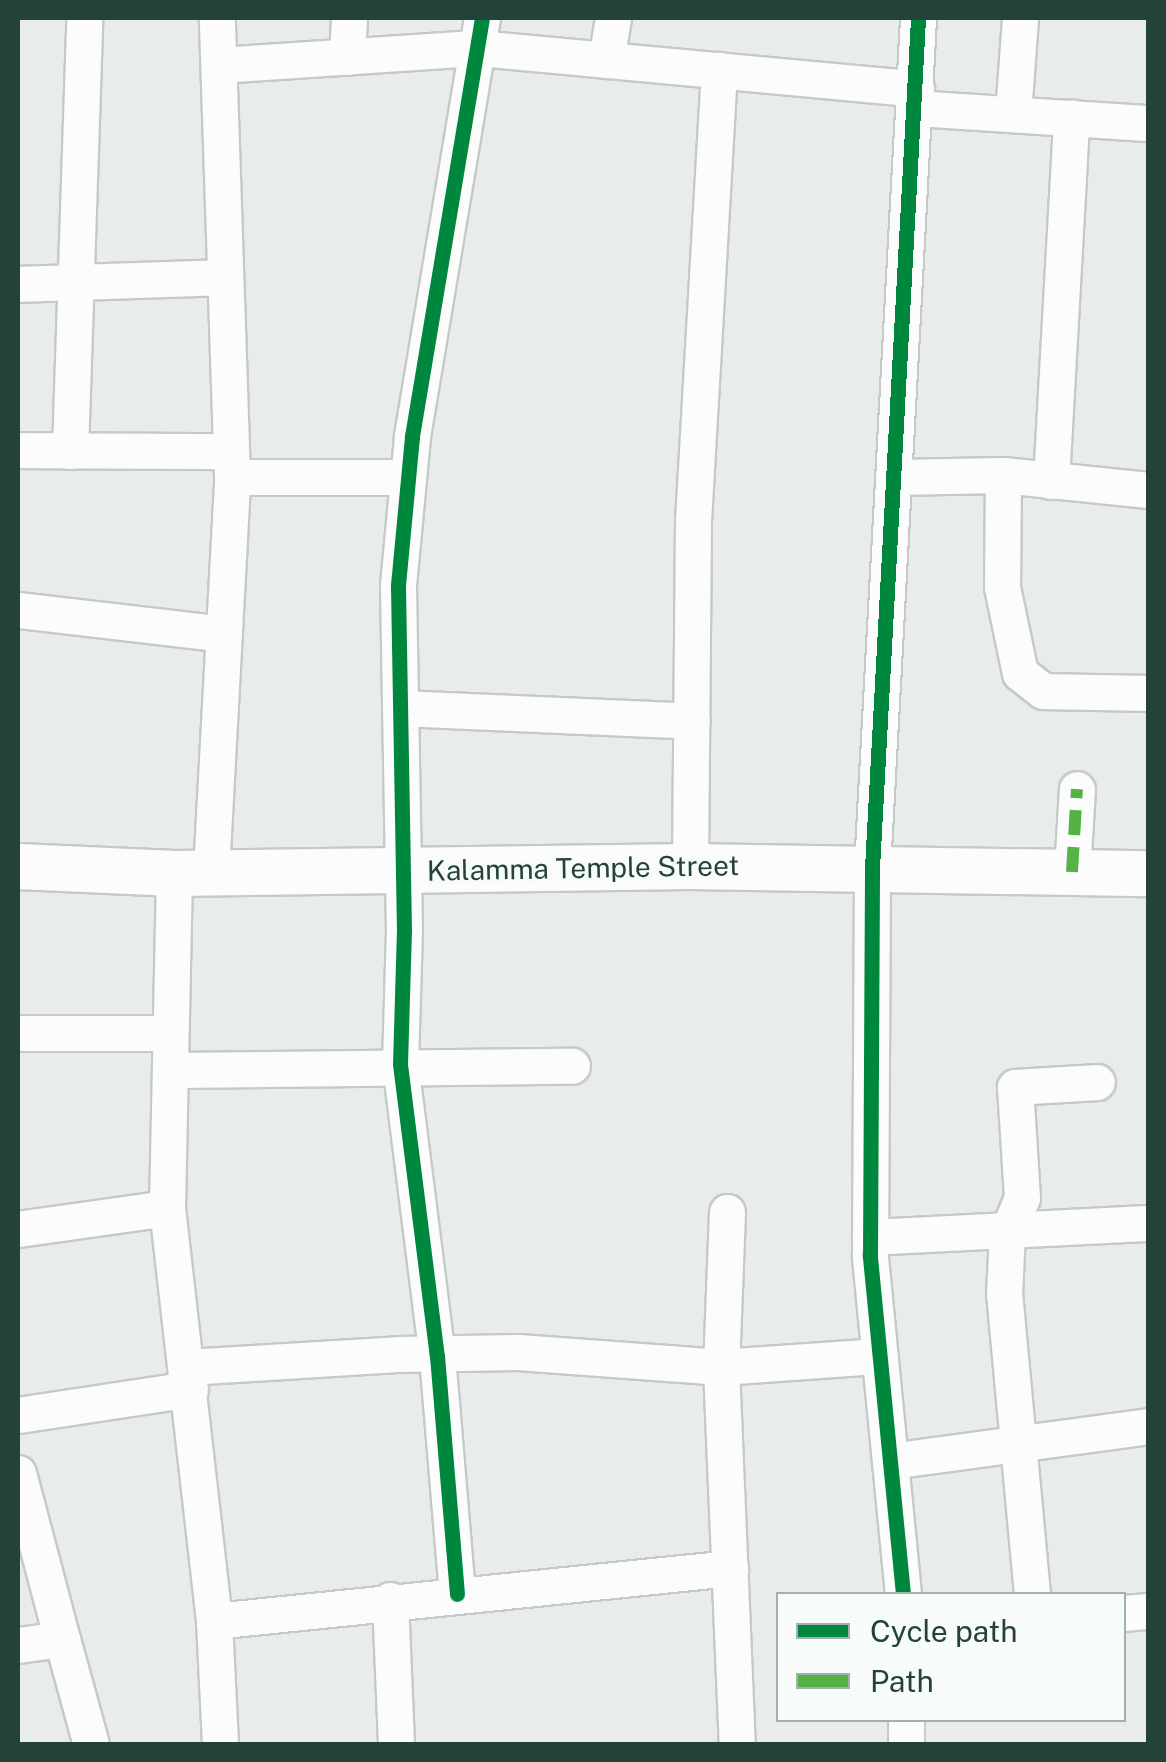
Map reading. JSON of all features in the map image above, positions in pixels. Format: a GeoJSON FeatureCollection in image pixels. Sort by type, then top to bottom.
{"type":"FeatureCollection","features":[{"type":"Feature","properties":{"kind":"street"},"geometry":{"type":"LineString","coordinates":[[70,451],[84,18]]}},
{"type":"Feature","properties":{"kind":"street"},"geometry":{"type":"LineString","coordinates":[[217,18],[230,464],[224,634],[167,1033],[168,1208],[214,1622],[220,1744]]}},
{"type":"Feature","properties":{"kind":"street"},"geometry":{"type":"LineString","coordinates":[[347,56],[349,18]]}},
{"type":"Feature","properties":{"kind":"street"},"geometry":{"type":"LineString","coordinates":[[606,60],[613,18]]}},
{"type":"Feature","properties":{"kind":"street"},"geometry":{"type":"LineString","coordinates":[[903,1592],[870,1237],[872,868],[918,18]]}},
{"type":"Feature","properties":{"kind":"street"},"geometry":{"type":"LineString","coordinates":[[1013,114],[1020,18]]}},
{"type":"Feature","properties":{"kind":"street"},"geometry":{"type":"LineString","coordinates":[[220,65],[347,56],[480,33],[606,60],[719,70],[1013,114],[1148,123]]}},
{"type":"Feature","properties":{"kind":"street"},"geometry":{"type":"LineString","coordinates":[[457,1594],[437,1356],[400,1064],[398,585],[408,476],[480,33]]}},
{"type":"Feature","properties":{"kind":"street"},"geometry":{"type":"LineString","coordinates":[[690,866],[693,520],[719,70]]}},
{"type":"Feature","properties":{"kind":"street"},"geometry":{"type":"LineString","coordinates":[[1051,481],[1071,118]]}},
{"type":"Feature","properties":{"kind":"street"},"geometry":{"type":"LineString","coordinates":[[18,284],[224,277]]}},
{"type":"Feature","properties":{"kind":"street"},"geometry":{"type":"LineString","coordinates":[[18,450],[408,476]]}},
{"type":"Feature","properties":{"kind":"street"},"geometry":{"type":"LineString","coordinates":[[894,477],[1003,475],[1148,490]]}},
{"type":"Feature","properties":{"kind":"street"},"geometry":{"type":"LineString","coordinates":[[1003,475],[1002,587],[1020,674],[1044,691],[1148,693]]}},
{"type":"Feature","properties":{"kind":"street"},"geometry":{"type":"LineString","coordinates":[[18,610],[224,634]]}},
{"type":"Feature","properties":{"kind":"street"},"geometry":{"type":"LineString","coordinates":[[400,708],[692,721]]}},
{"type":"Feature","properties":{"kind":"street"},"geometry":{"type":"LineString","coordinates":[[1072,872],[1077,788]]}},
{"type":"Feature","properties":{"kind":"street","name":"Kalamma Temple Street"},"geometry":{"type":"LineString","coordinates":[[18,866],[192,872],[690,866],[1148,873]]}},
{"type":"Feature","properties":{"kind":"street"},"geometry":{"type":"LineString","coordinates":[[18,1033],[167,1033]]}},
{"type":"Feature","properties":{"kind":"street"},"geometry":{"type":"LineString","coordinates":[[170,1070],[400,1064],[572,1066]]}},
{"type":"Feature","properties":{"kind":"street"},"geometry":{"type":"LineString","coordinates":[[1032,1592],[1004,1294],[1008,1233],[1022,1198],[1016,1088],[1097,1082]]}},
{"type":"Feature","properties":{"kind":"street"},"geometry":{"type":"LineString","coordinates":[[18,1230],[168,1208]]}},
{"type":"Feature","properties":{"kind":"street"},"geometry":{"type":"LineString","coordinates":[[727,1212],[720,1367],[737,1744]]}},
{"type":"Feature","properties":{"kind":"street"},"geometry":{"type":"LineString","coordinates":[[870,1237],[1148,1223]]}},
{"type":"Feature","properties":{"kind":"street"},"geometry":{"type":"LineString","coordinates":[[18,1415],[307,1356],[518,1352],[720,1367],[880,1356]]}},
{"type":"Feature","properties":{"kind":"street"},"geometry":{"type":"LineString","coordinates":[[890,1460],[1148,1426]]}},
{"type":"Feature","properties":{"kind":"street"},"geometry":{"type":"LineString","coordinates":[[18,1473],[90,1744]]}},
{"type":"Feature","properties":{"kind":"street"},"geometry":{"type":"LineString","coordinates":[[214,1622],[390,1600],[730,1568]]}},
{"type":"Feature","properties":{"kind":"street"},"geometry":{"type":"LineString","coordinates":[[390,1600],[396,1744]]}},
{"type":"Feature","properties":{"kind":"street"},"geometry":{"type":"LineString","coordinates":[[18,1646],[62,1639]]}},
{"type":"Feature","properties":{"kind":"marked path"},"geometry":{"type":"LineString","coordinates":[[1072,872],[1077,789]]}},
{"type":"Feature","properties":{"kind":"cycle path"},"geometry":{"type":"LineString","coordinates":[[457,1594],[437,1357],[400,1064],[404,931],[398,585],[412,436],[482,18]]}},
{"type":"Feature","properties":{"kind":"cycle path"},"geometry":{"type":"LineString","coordinates":[[903,1592],[870,1255],[872,868],[918,18]]}}]}
